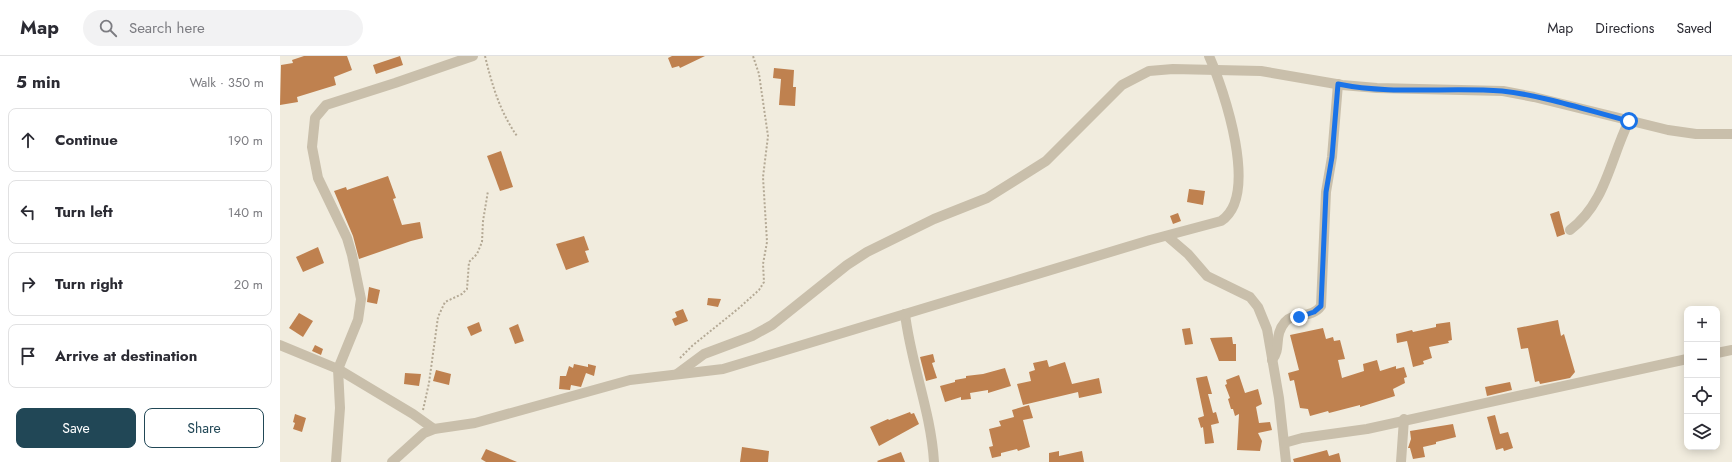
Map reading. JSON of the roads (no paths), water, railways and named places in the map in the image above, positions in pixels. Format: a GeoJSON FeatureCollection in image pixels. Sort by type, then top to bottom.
{"type":"FeatureCollection","features":[{"type":"Feature","properties":{"kind":"street"},"geometry":{"type":"LineString","coordinates":[[336,462],[340,408],[338,369],[357,324],[361,298],[347,238],[318,178],[312,147],[315,118],[326,105],[395,84],[473,56]]}},
{"type":"Feature","properties":{"kind":"street"},"geometry":{"type":"LineString","coordinates":[[392,462],[424,433],[434,429],[475,423],[630,380],[724,368],[1221,221],[1230,215],[1234,206],[1238,166],[1236,138],[1215,70],[1209,56]]}},
{"type":"Feature","properties":{"kind":"street"},"geometry":{"type":"LineString","coordinates":[[678,374],[704,354],[752,336],[772,325],[847,264],[867,252],[934,219],[986,198],[1046,161],[1122,85],[1149,71],[1173,69],[1261,71],[1338,84],[1416,90],[1503,92],[1534,97],[1629,121],[1696,134],[1732,134]]}},
{"type":"Feature","properties":{"kind":"street"},"geometry":{"type":"LineString","coordinates":[[1272,360],[1277,352],[1278,334],[1285,322],[1314,312],[1321,306],[1326,192],[1332,157],[1338,84]]}},
{"type":"Feature","properties":{"kind":"street"},"geometry":{"type":"LineString","coordinates":[[1570,230],[1587,216],[1600,193],[1629,121]]}},
{"type":"Feature","properties":{"kind":"street"},"geometry":{"type":"LineString","coordinates":[[1167,236],[1188,254],[1207,276],[1250,298],[1256,303],[1267,329],[1280,398],[1286,462]]}},
{"type":"Feature","properties":{"kind":"street"},"geometry":{"type":"LineString","coordinates":[[905,314],[907,334],[923,397],[934,462]]}},
{"type":"Feature","properties":{"kind":"street"},"geometry":{"type":"LineString","coordinates":[[280,345],[338,369],[421,419],[434,429]]}},
{"type":"Feature","properties":{"kind":"street"},"geometry":{"type":"LineString","coordinates":[[1720,352],[1732,350]]}},
{"type":"Feature","properties":{"kind":"street"},"geometry":{"type":"LineString","coordinates":[[1284,443],[1302,438],[1367,429],[1404,419],[1684,360]]}},
{"type":"Feature","properties":{"kind":"street"},"geometry":{"type":"LineString","coordinates":[[1401,462],[1404,419]]}}]}
